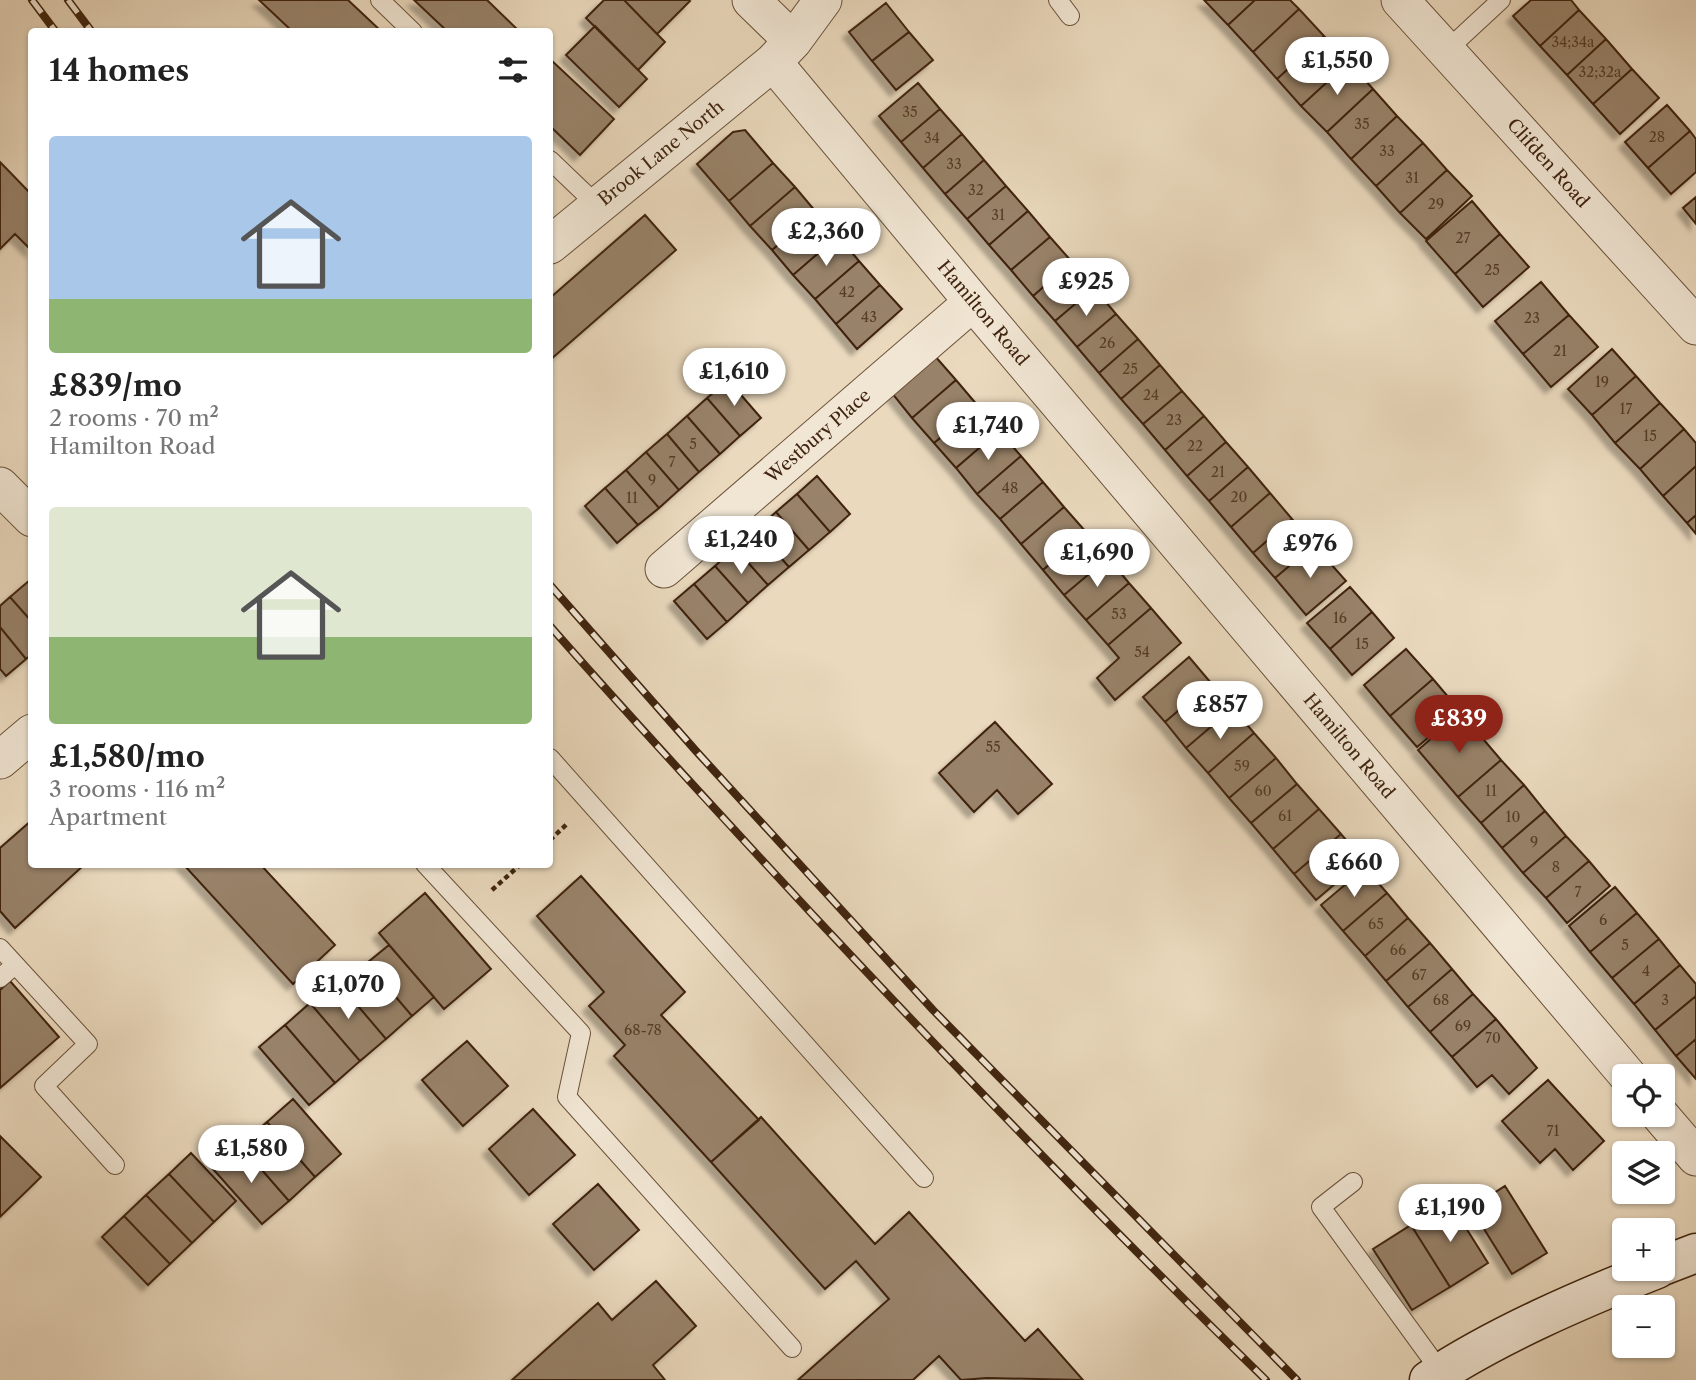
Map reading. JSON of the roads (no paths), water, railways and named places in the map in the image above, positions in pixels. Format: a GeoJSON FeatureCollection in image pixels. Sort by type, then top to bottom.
{"type":"FeatureCollection","features":[{"type":"Feature","properties":{"kind":"main road"},"geometry":{"type":"LineString","coordinates":[[1675,1261],[1696,1253]]}},
{"type":"Feature","properties":{"kind":"main road"},"geometry":{"type":"LineString","coordinates":[[1435,1376],[1579,1299],[1626,1281]]}},
{"type":"Feature","properties":{"kind":"street","name":"Hamilton Road"},"geometry":{"type":"LineString","coordinates":[[751,0],[783,52],[973,302],[1618,1064]]}},
{"type":"Feature","properties":{"kind":"street","name":"Brook Lane North"},"geometry":{"type":"LineString","coordinates":[[553,243],[783,52],[823,0]]}},
{"type":"Feature","properties":{"kind":"street","name":"Clifden Road"},"geometry":{"type":"LineString","coordinates":[[1399,0],[1696,326]]}},
{"type":"Feature","properties":{"kind":"street","name":"Westbury Place"},"geometry":{"type":"LineString","coordinates":[[664,569],[973,302]]}},
{"type":"Feature","properties":{"kind":"street"},"geometry":{"type":"LineString","coordinates":[[0,486],[28,514]]}},
{"type":"Feature","properties":{"kind":"street"},"geometry":{"type":"LineString","coordinates":[[0,760],[28,736]]}},
{"type":"Feature","properties":{"kind":"street"},"geometry":{"type":"LineString","coordinates":[[1670,1127],[1696,1157]]}},
{"type":"Feature","properties":{"kind":"lane"},"geometry":{"type":"LineString","coordinates":[[380,0],[409,28]]}},
{"type":"Feature","properties":{"kind":"lane"},"geometry":{"type":"LineString","coordinates":[[1058,0],[1070,16]]}},
{"type":"Feature","properties":{"kind":"lane"},"geometry":{"type":"LineString","coordinates":[[1447,50],[1501,0]]}},
{"type":"Feature","properties":{"kind":"lane"},"geometry":{"type":"LineString","coordinates":[[553,163],[598,206]]}},
{"type":"Feature","properties":{"kind":"lane"},"geometry":{"type":"LineString","coordinates":[[553,761],[924,1178]]}},
{"type":"Feature","properties":{"kind":"lane"},"geometry":{"type":"LineString","coordinates":[[429,868],[581,1033],[567,1097],[792,1348]]}},
{"type":"Feature","properties":{"kind":"lane"},"geometry":{"type":"LineString","coordinates":[[0,948],[88,1044],[44,1086],[115,1165]]}},
{"type":"Feature","properties":{"kind":"lane"},"geometry":{"type":"LineString","coordinates":[[0,978],[15,965]]}},
{"type":"Feature","properties":{"kind":"lane"},"geometry":{"type":"LineString","coordinates":[[1353,1182],[1321,1206],[1435,1376]]}},
{"type":"Feature","properties":{"kind":"railway"},"geometry":{"type":"LineString","coordinates":[[32,0],[53,28]]}},
{"type":"Feature","properties":{"kind":"railway"},"geometry":{"type":"LineString","coordinates":[[68,0],[89,28]]}},
{"type":"Feature","properties":{"kind":"railway"},"geometry":{"type":"LineString","coordinates":[[553,588],[696,751],[933,1010],[1297,1380]]}},
{"type":"Feature","properties":{"kind":"railway"},"geometry":{"type":"LineString","coordinates":[[553,629],[713,807],[924,1033],[1266,1380]]}}]}
